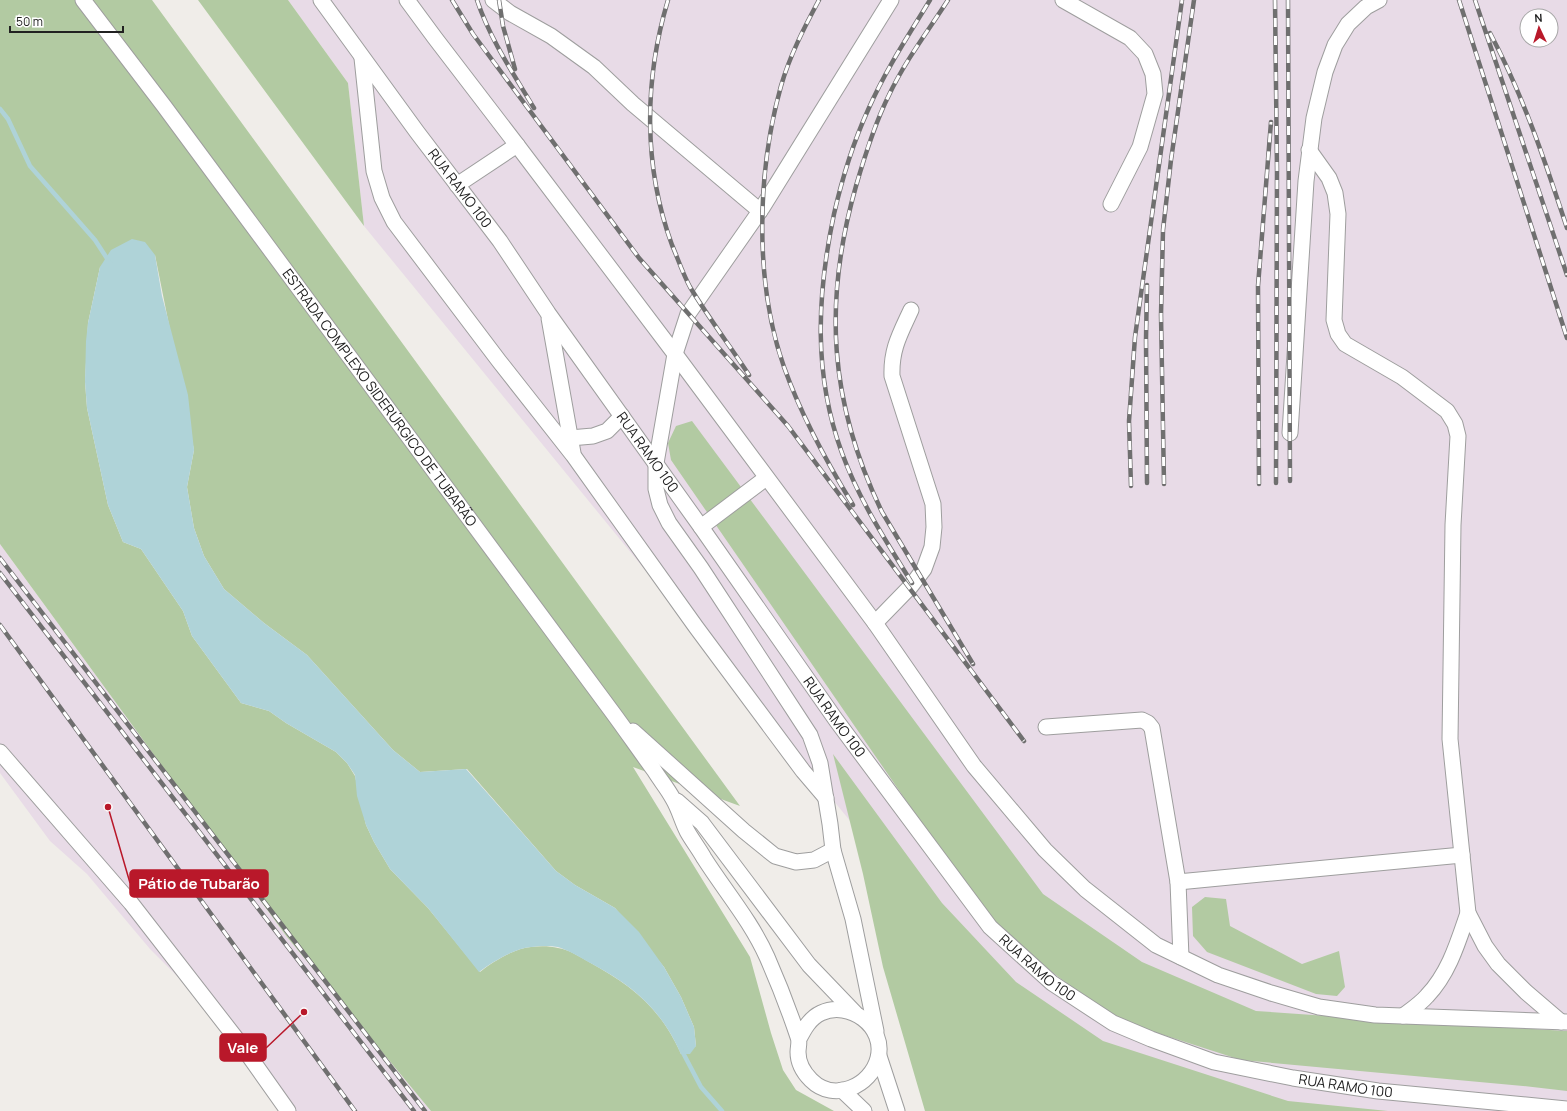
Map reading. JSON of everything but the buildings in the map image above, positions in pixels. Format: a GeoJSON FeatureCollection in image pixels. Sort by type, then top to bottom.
{"type":"FeatureCollection","features":[{"type":"Feature","properties":{"kind":"street","name":"ESTRADA COMPLEXO SIDERÚRGICO DE TUBARÃO"},"geometry":{"type":"LineString","coordinates":[[83,0],[164,106],[613,713],[673,798],[687,831],[755,933],[767,956],[799,1039],[798,1054],[802,1069],[812,1081],[826,1089],[842,1090],[855,1087],[866,1080],[874,1069],[879,1056]]}},
{"type":"Feature","properties":{"kind":"street","name":"RUA RAMO 100"},"geometry":{"type":"LineString","coordinates":[[321,0],[500,241],[548,313],[656,463],[836,720],[990,927],[1052,983],[1113,1023],[1151,1039],[1214,1062],[1293,1078],[1378,1091],[1567,1109]]}},
{"type":"Feature","properties":{"kind":"street"},"geometry":{"type":"LineString","coordinates":[[407,0],[675,354],[875,623],[974,766],[1045,850],[1091,894],[1156,945],[1218,976],[1319,1007],[1375,1015],[1564,1022]]}},
{"type":"Feature","properties":{"kind":"street"},"geometry":{"type":"LineString","coordinates":[[493,0],[510,13],[551,36],[594,68],[633,104],[760,211]]}},
{"type":"Feature","properties":{"kind":"street"},"geometry":{"type":"LineString","coordinates":[[878,1040],[853,919],[833,850],[820,763],[810,735],[701,568],[669,523],[660,505],[656,489],[656,463],[675,354],[688,314],[760,211],[891,0]]}},
{"type":"Feature","properties":{"kind":"street"},"geometry":{"type":"LineString","coordinates":[[1063,0],[1130,38],[1145,54],[1153,74],[1155,94],[1140,147],[1111,204]]}},
{"type":"Feature","properties":{"kind":"street"},"geometry":{"type":"LineString","coordinates":[[1290,433],[1309,150],[1314,118],[1325,72],[1335,45],[1348,24],[1366,7],[1379,0]]}},
{"type":"Feature","properties":{"kind":"street"},"geometry":{"type":"LineString","coordinates":[[362,57],[374,171],[382,198],[394,222],[499,361],[573,455],[696,627],[803,771],[826,798]]}},
{"type":"Feature","properties":{"kind":"street"},"geometry":{"type":"LineString","coordinates":[[457,185],[517,145]]}},
{"type":"Feature","properties":{"kind":"street"},"geometry":{"type":"LineString","coordinates":[[1309,150],[1329,178],[1335,193],[1338,214],[1334,320],[1338,334],[1345,344],[1402,376],[1447,411],[1455,424],[1458,436],[1453,525],[1450,738],[1468,913],[1485,946],[1498,964],[1526,992],[1564,1022]]}},
{"type":"Feature","properties":{"kind":"street"},"geometry":{"type":"LineString","coordinates":[[875,623],[911,586],[924,569],[932,547],[934,527],[933,504],[892,376],[891,361],[896,343],[911,310]]}},
{"type":"Feature","properties":{"kind":"street"},"geometry":{"type":"LineString","coordinates":[[548,313],[573,455]]}},
{"type":"Feature","properties":{"kind":"street"},"geometry":{"type":"LineString","coordinates":[[570,438],[593,436],[607,431],[622,416]]}},
{"type":"Feature","properties":{"kind":"street"},"geometry":{"type":"LineString","coordinates":[[701,527],[766,478]]}},
{"type":"Feature","properties":{"kind":"street"},"geometry":{"type":"LineString","coordinates":[[613,713],[744,831],[775,856],[796,862],[814,860],[833,850]]}},
{"type":"Feature","properties":{"kind":"street"},"geometry":{"type":"LineString","coordinates":[[1046,727],[1142,720],[1148,723],[1152,728],[1178,882],[1181,957]]}},
{"type":"Feature","properties":{"kind":"street"},"geometry":{"type":"LineString","coordinates":[[0,752],[131,903],[242,1046],[288,1111]]}},
{"type":"Feature","properties":{"kind":"street","name":"ESTRADA COMPLEXO SIDERÚRGICO DE TUBARÃO"},"geometry":{"type":"LineString","coordinates":[[673,798],[702,823],[809,965],[855,1013],[865,1020],[873,1029],[878,1040],[879,1056],[897,1111]]}},
{"type":"Feature","properties":{"kind":"street"},"geometry":{"type":"LineString","coordinates":[[1178,882],[1462,855]]}},
{"type":"Feature","properties":{"kind":"street"},"geometry":{"type":"LineString","coordinates":[[1403,1016],[1427,996],[1441,978],[1452,959],[1468,913]]}},
{"type":"Feature","properties":{"kind":"street"},"geometry":{"type":"LineString","coordinates":[[799,1039],[807,1024],[821,1013],[838,1009],[855,1013]]}},
{"type":"Feature","properties":{"kind":"street"},"geometry":{"type":"LineString","coordinates":[[842,1090],[864,1111]]}},
{"type":"Feature","properties":{"kind":"shaded area"},"geometry":{"type":"Polygon","coordinates":[[[288,0],[1567,0],[1567,1111],[1239,1111],[1025,1035],[364,226],[348,83],[288,0]]]}},
{"type":"Feature","properties":{"kind":"shaded area"},"geometry":{"type":"Polygon","coordinates":[[[0,544],[287,937],[431,1111],[284,1111],[218,1017],[150,949],[87,874],[50,841],[0,773],[0,544]]]}},
{"type":"Feature","properties":{"kind":"green space"},"geometry":{"type":"Polygon","coordinates":[[[0,0],[152,0],[740,806],[633,767],[750,957],[783,1070],[796,1090],[834,1111],[431,1111],[287,937],[0,544],[0,0]],[[155,255],[100,267],[88,323],[85,382],[87,408],[108,505],[123,542],[141,549],[183,611],[192,636],[241,703],[269,711],[286,723],[336,752],[347,763],[355,776],[366,825],[390,869],[428,908],[480,972],[504,956],[525,948],[545,946],[566,950],[619,980],[643,999],[664,1023],[681,1054],[696,1046],[694,1027],[681,997],[664,967],[615,908],[575,885],[556,871],[467,769],[420,772],[393,750],[307,655],[264,623],[224,589],[204,556],[194,528],[187,487],[194,450],[155,255]]]}},
{"type":"Feature","properties":{"kind":"green space"},"geometry":{"type":"Polygon","coordinates":[[[198,0],[288,0],[348,83],[364,226],[198,0]]]}},
{"type":"Feature","properties":{"kind":"green space"},"geometry":{"type":"Polygon","coordinates":[[[692,421],[1043,894],[1142,962],[1256,1011],[1567,1031],[1567,1091],[1241,1060],[1114,1019],[994,928],[671,460],[668,443],[676,426],[692,421]]]}},
{"type":"Feature","properties":{"kind":"green space"},"geometry":{"type":"Polygon","coordinates":[[[833,754],[942,903],[1016,982],[1103,1041],[1288,1101],[1388,1111],[925,1111],[883,967],[863,874],[833,754]]]}},
{"type":"Feature","properties":{"kind":"green space"},"geometry":{"type":"Polygon","coordinates":[[[1205,897],[1226,899],[1230,926],[1302,964],[1339,951],[1345,987],[1337,996],[1316,994],[1207,952],[1193,936],[1192,907],[1205,897]]]}},
{"type":"Feature","properties":{"kind":"water"},"geometry":{"type":"Polygon","coordinates":[[[132,239],[145,242],[155,255],[162,296],[188,395],[194,450],[187,487],[194,528],[204,556],[224,589],[264,623],[307,655],[393,750],[420,772],[466,769],[556,871],[575,885],[615,908],[639,932],[664,967],[681,997],[694,1027],[696,1046],[690,1054],[681,1054],[665,1025],[635,991],[609,973],[561,948],[554,946],[542,946],[518,950],[497,960],[479,972],[428,908],[390,869],[366,825],[357,796],[355,775],[347,763],[336,752],[286,723],[269,711],[241,703],[192,636],[183,611],[141,549],[123,542],[108,505],[87,408],[85,382],[86,341],[88,323],[100,267],[111,250],[132,239]]]}},
{"type":"Feature","properties":{"kind":"waterway"},"geometry":{"type":"LineString","coordinates":[[0,109],[8,119],[30,166],[95,240],[110,263]]}},
{"type":"Feature","properties":{"kind":"waterway"},"geometry":{"type":"LineString","coordinates":[[681,1049],[701,1087],[722,1111]]}},
{"type":"Feature","properties":{"kind":"railway"},"geometry":{"type":"LineString","coordinates":[[452,0],[473,34],[639,258],[788,426],[1024,741]]}},
{"type":"Feature","properties":{"kind":"railway"},"geometry":{"type":"LineString","coordinates":[[477,0],[495,42],[534,108]]}},
{"type":"Feature","properties":{"kind":"railway"},"geometry":{"type":"LineString","coordinates":[[499,0],[503,26],[515,69]]}},
{"type":"Feature","properties":{"kind":"railway"},"geometry":{"type":"LineString","coordinates":[[668,0],[654,61],[651,92],[650,123],[656,185],[672,245],[687,282],[749,375]]}},
{"type":"Feature","properties":{"kind":"railway"},"geometry":{"type":"LineString","coordinates":[[819,0],[789,63],[781,86],[773,119],[763,190],[762,227],[764,263],[774,334],[784,367],[798,403],[815,438],[853,505]]}},
{"type":"Feature","properties":{"kind":"railway"},"geometry":{"type":"LineString","coordinates":[[912,583],[865,504],[856,487],[842,453],[826,394],[822,364],[821,304],[828,244],[834,214],[844,174],[853,148],[882,81],[930,0]]}},
{"type":"Feature","properties":{"kind":"railway"},"geometry":{"type":"LineString","coordinates":[[948,0],[909,58],[895,82],[879,117],[863,163],[845,229],[839,270],[836,311],[837,351],[842,391],[851,431],[864,471],[882,512],[973,664]]}},
{"type":"Feature","properties":{"kind":"railway"},"geometry":{"type":"LineString","coordinates":[[1131,486],[1129,421],[1135,337],[1182,0]]}},
{"type":"Feature","properties":{"kind":"railway"},"geometry":{"type":"LineString","coordinates":[[1164,484],[1161,315],[1163,230],[1171,160],[1194,0]]}},
{"type":"Feature","properties":{"kind":"railway"},"geometry":{"type":"LineString","coordinates":[[1275,0],[1277,170],[1276,483]]}},
{"type":"Feature","properties":{"kind":"railway"},"geometry":{"type":"LineString","coordinates":[[1288,0],[1290,481]]}},
{"type":"Feature","properties":{"kind":"railway"},"geometry":{"type":"LineString","coordinates":[[1459,0],[1567,338]]}},
{"type":"Feature","properties":{"kind":"railway"},"geometry":{"type":"LineString","coordinates":[[1475,0],[1567,275]]}},
{"type":"Feature","properties":{"kind":"railway"},"geometry":{"type":"LineString","coordinates":[[1490,33],[1523,104],[1542,153],[1567,228]]}},
{"type":"Feature","properties":{"kind":"railway"},"geometry":{"type":"LineString","coordinates":[[1259,484],[1258,286],[1271,122]]}},
{"type":"Feature","properties":{"kind":"railway"},"geometry":{"type":"LineString","coordinates":[[1147,285],[1147,483]]}},
{"type":"Feature","properties":{"kind":"railway"},"geometry":{"type":"LineString","coordinates":[[0,558],[425,1111]]}},
{"type":"Feature","properties":{"kind":"railway"},"geometry":{"type":"LineString","coordinates":[[0,573],[414,1111]]}},
{"type":"Feature","properties":{"kind":"railway"},"geometry":{"type":"LineString","coordinates":[[0,625],[355,1111]]}},
{"type":"Feature","properties":{"kind":"place","name":"Pátio de Tubarão"},"geometry":{"type":"Point","coordinates":[108,807]}},
{"type":"Feature","properties":{"kind":"place","name":"Vale"},"geometry":{"type":"Point","coordinates":[304,1012]}}]}
